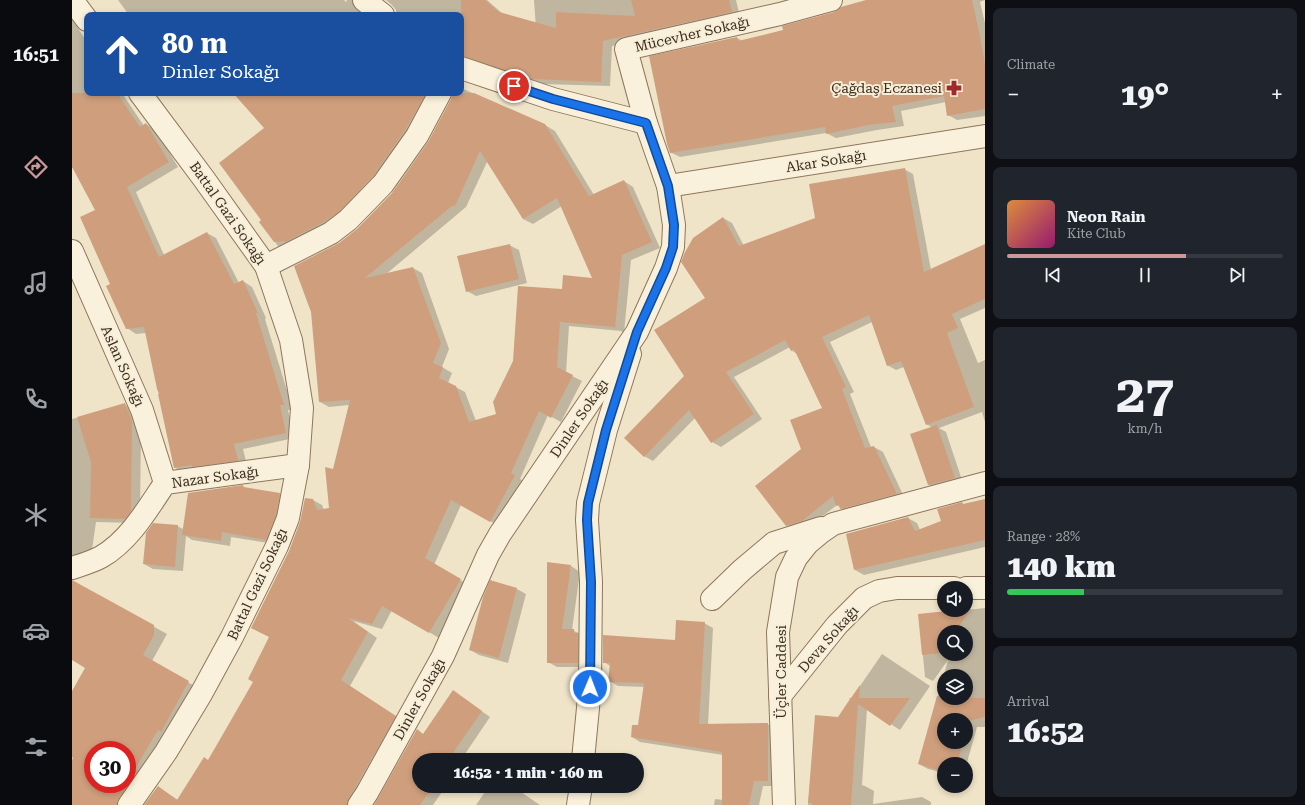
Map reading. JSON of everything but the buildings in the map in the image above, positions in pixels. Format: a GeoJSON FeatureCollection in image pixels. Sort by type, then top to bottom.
{"type":"FeatureCollection","features":[{"type":"Feature","properties":{"kind":"street"},"geometry":{"type":"LineString","coordinates":[[72,0],[84,16]]}},
{"type":"Feature","properties":{"kind":"street"},"geometry":{"type":"LineString","coordinates":[[364,0],[379,12]]}},
{"type":"Feature","properties":{"kind":"street","name":"Mücevher Sokağı"},"geometry":{"type":"LineString","coordinates":[[646,123],[626,49],[780,14],[831,0]]}},
{"type":"Feature","properties":{"kind":"street"},"geometry":{"type":"LineString","coordinates":[[464,69],[553,99],[646,123]]}},
{"type":"Feature","properties":{"kind":"street","name":"Battal Gazi Sokağı"},"geometry":{"type":"LineString","coordinates":[[129,805],[174,739],[201,694],[239,624],[269,564],[288,518],[298,465],[302,408],[291,340],[266,266],[142,96]]}},
{"type":"Feature","properties":{"kind":"street"},"geometry":{"type":"LineString","coordinates":[[266,266],[331,233],[348,220],[384,184],[417,136],[438,96]]}},
{"type":"Feature","properties":{"kind":"street","name":"Dinler Sokağı"},"geometry":{"type":"LineString","coordinates":[[359,805],[443,656],[488,555],[500,534],[637,332],[666,268],[673,247],[674,225],[668,186],[646,123]]}},
{"type":"Feature","properties":{"kind":"street","name":"Akar Sokağı"},"geometry":{"type":"LineString","coordinates":[[668,186],[985,136]]}},
{"type":"Feature","properties":{"kind":"street","name":"Aslan Sokağı"},"geometry":{"type":"LineString","coordinates":[[72,251],[142,410],[165,484]]}},
{"type":"Feature","properties":{"kind":"street"},"geometry":{"type":"LineString","coordinates":[[584,753],[590,679],[591,582],[587,520],[588,503],[606,430],[637,332]]}},
{"type":"Feature","properties":{"kind":"street","name":"Nazar Sokağı"},"geometry":{"type":"LineString","coordinates":[[72,568],[101,558],[116,546],[137,525],[165,484],[298,465]]}},
{"type":"Feature","properties":{"kind":"street","name":"Üçler Caddesi"},"geometry":{"type":"LineString","coordinates":[[784,805],[778,632],[787,577],[796,558],[808,543],[833,524],[985,483]]}},
{"type":"Feature","properties":{"kind":"street"},"geometry":{"type":"LineString","coordinates":[[712,599],[742,570],[774,543],[833,524]]}},
{"type":"Feature","properties":{"kind":"street","name":"Deva Sokağı"},"geometry":{"type":"LineString","coordinates":[[780,696],[837,624],[864,598],[879,591],[897,588],[937,588]]}},
{"type":"Feature","properties":{"kind":"street"},"geometry":{"type":"LineString","coordinates":[[973,588],[985,588]]}},
{"type":"Feature","properties":{"kind":"street"},"geometry":{"type":"LineString","coordinates":[[578,805],[580,793]]}},
{"type":"Feature","properties":{"kind":"place","name":"Çağdaş Eczanesi"},"geometry":{"type":"Point","coordinates":[954,88]}},
{"type":"Feature","properties":{"kind":"route"},"geometry":{"type":"LineString","coordinates":[[514,86],[553,99],[646,123],[668,186],[674,225],[673,247],[666,268],[637,332],[606,430],[588,503],[587,520],[591,582],[590,687]]}}]}
